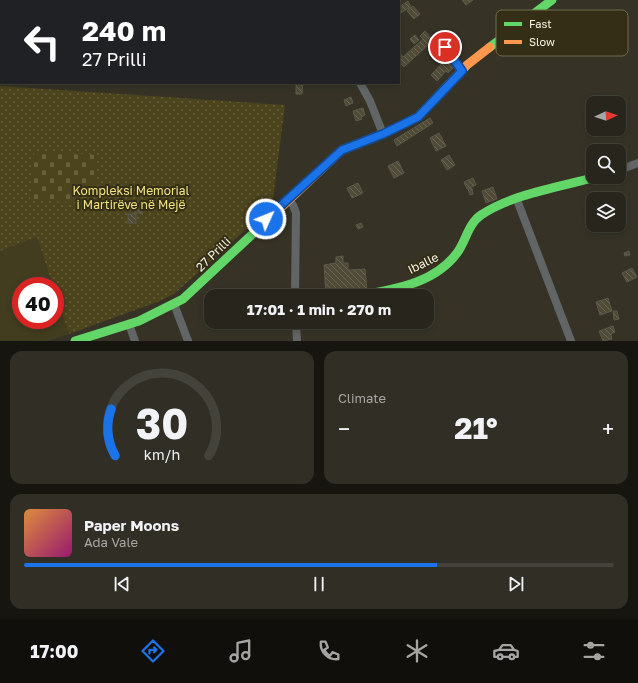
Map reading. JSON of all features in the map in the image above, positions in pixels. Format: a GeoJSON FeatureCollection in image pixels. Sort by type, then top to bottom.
{"type":"FeatureCollection","features":[{"type":"Feature","properties":{"kind":"street","name":"27 Prilli"},"geometry":{"type":"LineString","coordinates":[[539,10],[552,0]]}},
{"type":"Feature","properties":{"kind":"street"},"geometry":{"type":"LineString","coordinates":[[439,40],[462,71]]}},
{"type":"Feature","properties":{"kind":"street","name":"27 Prilli"},"geometry":{"type":"LineString","coordinates":[[75,341],[151,316],[183,299],[287,199],[342,150],[383,134],[418,117],[462,71],[496,44]]}},
{"type":"Feature","properties":{"kind":"street"},"geometry":{"type":"LineString","coordinates":[[361,84],[370,101],[383,134]]}},
{"type":"Feature","properties":{"kind":"street"},"geometry":{"type":"LineString","coordinates":[[626,167],[638,163]]}},
{"type":"Feature","properties":{"kind":"street","name":"Iballe"},"geometry":{"type":"LineString","coordinates":[[390,289],[432,276],[444,269],[457,253],[477,218],[517,200],[586,180]]}},
{"type":"Feature","properties":{"kind":"street"},"geometry":{"type":"LineString","coordinates":[[287,199],[293,205],[296,213],[295,289]]}},
{"type":"Feature","properties":{"kind":"street"},"geometry":{"type":"LineString","coordinates":[[517,200],[571,341]]}},
{"type":"Feature","properties":{"kind":"street"},"geometry":{"type":"LineString","coordinates":[[174,304],[188,341]]}},
{"type":"Feature","properties":{"kind":"street"},"geometry":{"type":"LineString","coordinates":[[129,324],[135,341]]}},
{"type":"Feature","properties":{"kind":"street"},"geometry":{"type":"LineString","coordinates":[[296,329],[297,341]]}},
{"type":"Feature","properties":{"kind":"shaded area"},"geometry":{"type":"Polygon","coordinates":[[[37,237],[50,277],[12,277],[12,329],[64,329],[64,319],[69,334],[48,341],[0,341],[0,251],[37,237]]]}},
{"type":"Feature","properties":{"kind":"green space","name":"Kompleksi Memorial i Martirëve në Mejë"},"geometry":{"type":"Polygon","coordinates":[[[0,86],[285,105],[272,206],[175,293],[160,301],[69,334],[64,319],[64,277],[50,277],[37,237],[0,251],[0,86]]]}},
{"type":"Feature","properties":{"kind":"green space"},"geometry":{"type":"Polygon","coordinates":[[[34,151],[98,155],[93,205],[30,199],[34,151]]]}},
{"type":"Feature","properties":{"kind":"building"},"geometry":{"type":"Polygon","coordinates":[[[462,0],[473,0],[466,5],[462,0]]]}},
{"type":"Feature","properties":{"kind":"building"},"geometry":{"type":"Polygon","coordinates":[[[408,1],[411,7],[400,13],[400,6],[408,1]]]}},
{"type":"Feature","properties":{"kind":"building"},"geometry":{"type":"Polygon","coordinates":[[[413,6],[420,14],[414,19],[407,11],[413,6]]]}},
{"type":"Feature","properties":{"kind":"building"},"geometry":{"type":"Polygon","coordinates":[[[425,31],[437,45],[432,49],[428,45],[404,67],[400,63],[400,53],[403,57],[423,39],[420,36],[425,31]]]}},
{"type":"Feature","properties":{"kind":"building"},"geometry":{"type":"Polygon","coordinates":[[[415,35],[419,40],[414,44],[410,39],[415,35]]]}},
{"type":"Feature","properties":{"kind":"building"},"geometry":{"type":"Polygon","coordinates":[[[448,57],[456,65],[448,73],[446,71],[437,81],[431,75],[448,57]]]}},
{"type":"Feature","properties":{"kind":"building"},"geometry":{"type":"Polygon","coordinates":[[[296,84],[303,84],[302,94],[296,94],[296,84]]]}},
{"type":"Feature","properties":{"kind":"building"},"geometry":{"type":"Polygon","coordinates":[[[351,97],[353,103],[346,106],[344,100],[351,97]]]}},
{"type":"Feature","properties":{"kind":"building"},"geometry":{"type":"Polygon","coordinates":[[[363,108],[365,115],[361,117],[362,119],[356,121],[353,111],[363,108]]]}},
{"type":"Feature","properties":{"kind":"building"},"geometry":{"type":"Polygon","coordinates":[[[430,118],[433,123],[397,146],[394,140],[430,118]]]}},
{"type":"Feature","properties":{"kind":"building"},"geometry":{"type":"Polygon","coordinates":[[[439,133],[446,146],[436,151],[430,138],[439,133]]]}},
{"type":"Feature","properties":{"kind":"building"},"geometry":{"type":"Polygon","coordinates":[[[449,155],[455,165],[447,170],[441,160],[449,155]]]}},
{"type":"Feature","properties":{"kind":"building"},"geometry":{"type":"Polygon","coordinates":[[[398,161],[404,173],[394,178],[388,166],[398,161]]]}},
{"type":"Feature","properties":{"kind":"building"},"geometry":{"type":"Polygon","coordinates":[[[473,178],[476,185],[467,189],[464,182],[473,178]]]}},
{"type":"Feature","properties":{"kind":"building"},"geometry":{"type":"Polygon","coordinates":[[[358,183],[363,193],[352,198],[347,188],[358,183]]]}},
{"type":"Feature","properties":{"kind":"building"},"geometry":{"type":"Polygon","coordinates":[[[493,187],[497,199],[486,203],[482,191],[493,187]]]}},
{"type":"Feature","properties":{"kind":"building"},"geometry":{"type":"Polygon","coordinates":[[[472,188],[473,194],[470,195],[468,189],[472,188]]]}},
{"type":"Feature","properties":{"kind":"building"},"geometry":{"type":"Polygon","coordinates":[[[142,204],[142,213],[135,213],[134,205],[142,204]]]}},
{"type":"Feature","properties":{"kind":"building"},"geometry":{"type":"Polygon","coordinates":[[[128,214],[136,214],[136,223],[128,223],[128,214]]]}},
{"type":"Feature","properties":{"kind":"building"},"geometry":{"type":"Polygon","coordinates":[[[361,223],[363,227],[358,229],[356,225],[361,223]]]}},
{"type":"Feature","properties":{"kind":"building"},"geometry":{"type":"Polygon","coordinates":[[[629,251],[630,255],[625,256],[624,253],[629,251]]]}},
{"type":"Feature","properties":{"kind":"building"},"geometry":{"type":"Polygon","coordinates":[[[343,256],[343,263],[348,263],[348,270],[365,269],[367,289],[326,289],[324,265],[336,263],[336,257],[343,256]]]}},
{"type":"Feature","properties":{"kind":"building"},"geometry":{"type":"Polygon","coordinates":[[[632,268],[637,277],[627,282],[622,273],[632,268]]]}},
{"type":"Feature","properties":{"kind":"building"},"geometry":{"type":"Polygon","coordinates":[[[608,298],[612,311],[600,315],[596,302],[608,298]]]}},
{"type":"Feature","properties":{"kind":"building"},"geometry":{"type":"Polygon","coordinates":[[[613,311],[617,311],[619,319],[614,320],[613,311]]]}},
{"type":"Feature","properties":{"kind":"building"},"geometry":{"type":"Polygon","coordinates":[[[613,326],[615,332],[611,334],[612,339],[603,341],[599,331],[613,326]]]}},
{"type":"Feature","properties":{"kind":"traffic: fast"},"geometry":{"type":"LineString","coordinates":[[539,10],[552,0]]}},
{"type":"Feature","properties":{"kind":"traffic: fast"},"geometry":{"type":"LineString","coordinates":[[490,47],[496,42]]}},
{"type":"Feature","properties":{"kind":"traffic: fast"},"geometry":{"type":"LineString","coordinates":[[392,289],[412,284],[437,272],[457,253],[473,223],[481,215],[493,208],[522,196],[586,180]]}},
{"type":"Feature","properties":{"kind":"traffic: fast"},"geometry":{"type":"LineString","coordinates":[[75,341],[139,321],[183,299],[274,214]]}},
{"type":"Feature","properties":{"kind":"traffic: slow"},"geometry":{"type":"LineString","coordinates":[[274,214],[342,150],[383,134],[418,117],[467,65],[490,47]]}},
{"type":"Feature","properties":{"kind":"route"},"geometry":{"type":"LineString","coordinates":[[266,219],[342,150],[383,134],[418,117],[462,71],[445,47]]}}]}
